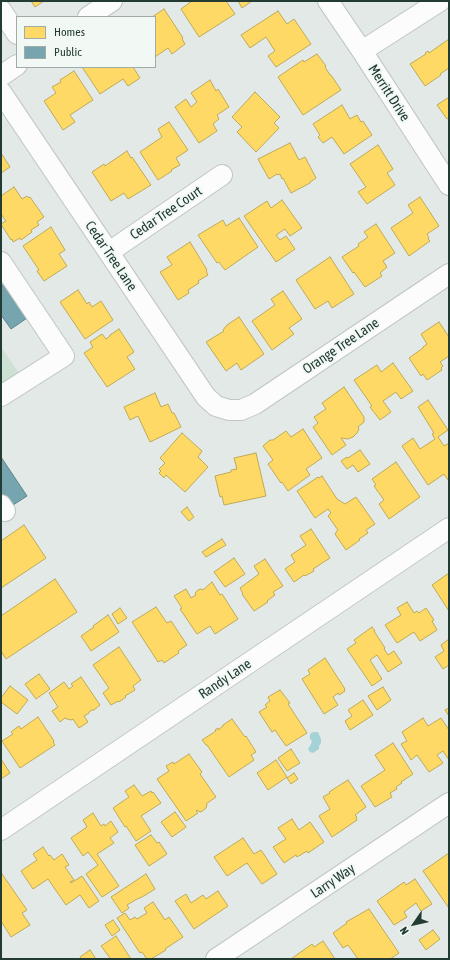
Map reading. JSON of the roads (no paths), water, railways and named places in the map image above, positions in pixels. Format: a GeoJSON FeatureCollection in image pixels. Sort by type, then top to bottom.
{"type":"FeatureCollection","features":[{"type":"Feature","properties":{"kind":"street"},"geometry":{"type":"LineString","coordinates":[[90,16],[112,1]]}},
{"type":"Feature","properties":{"kind":"street","name":"Merritt Drive"},"geometry":{"type":"LineString","coordinates":[[328,1],[449,185]]}},
{"type":"Feature","properties":{"kind":"street"},"geometry":{"type":"LineString","coordinates":[[362,51],[440,1]]}},
{"type":"Feature","properties":{"kind":"street"},"geometry":{"type":"LineString","coordinates":[[1,10],[16,32]]}},
{"type":"Feature","properties":{"kind":"street"},"geometry":{"type":"LineString","coordinates":[[1,76],[16,66]]}},
{"type":"Feature","properties":{"kind":"street","name":"Cedar Tree Lane"},"geometry":{"type":"LineString","coordinates":[[1,92],[206,397],[216,406],[229,410]]}},
{"type":"Feature","properties":{"kind":"street","name":"Cedar Tree Court"},"geometry":{"type":"LineString","coordinates":[[109,252],[222,174]]}},
{"type":"Feature","properties":{"kind":"street"},"geometry":{"type":"LineString","coordinates":[[1,262],[64,356],[1,396]]}},
{"type":"Feature","properties":{"kind":"street","name":"Orange Tree Lane"},"geometry":{"type":"LineString","coordinates":[[229,410],[241,410],[255,404],[449,274]]}},
{"type":"Feature","properties":{"kind":"street","name":"Randy Lane"},"geometry":{"type":"LineString","coordinates":[[1,830],[449,528]]}},
{"type":"Feature","properties":{"kind":"street","name":"Larry Way"},"geometry":{"type":"LineString","coordinates":[[216,959],[449,803]]}},
{"type":"Feature","properties":{"kind":"water"},"geometry":{"type":"Polygon","coordinates":[[[314,732],[318,732],[321,743],[319,749],[313,753],[308,749],[312,741],[310,739],[310,735],[314,732]]]}}]}
